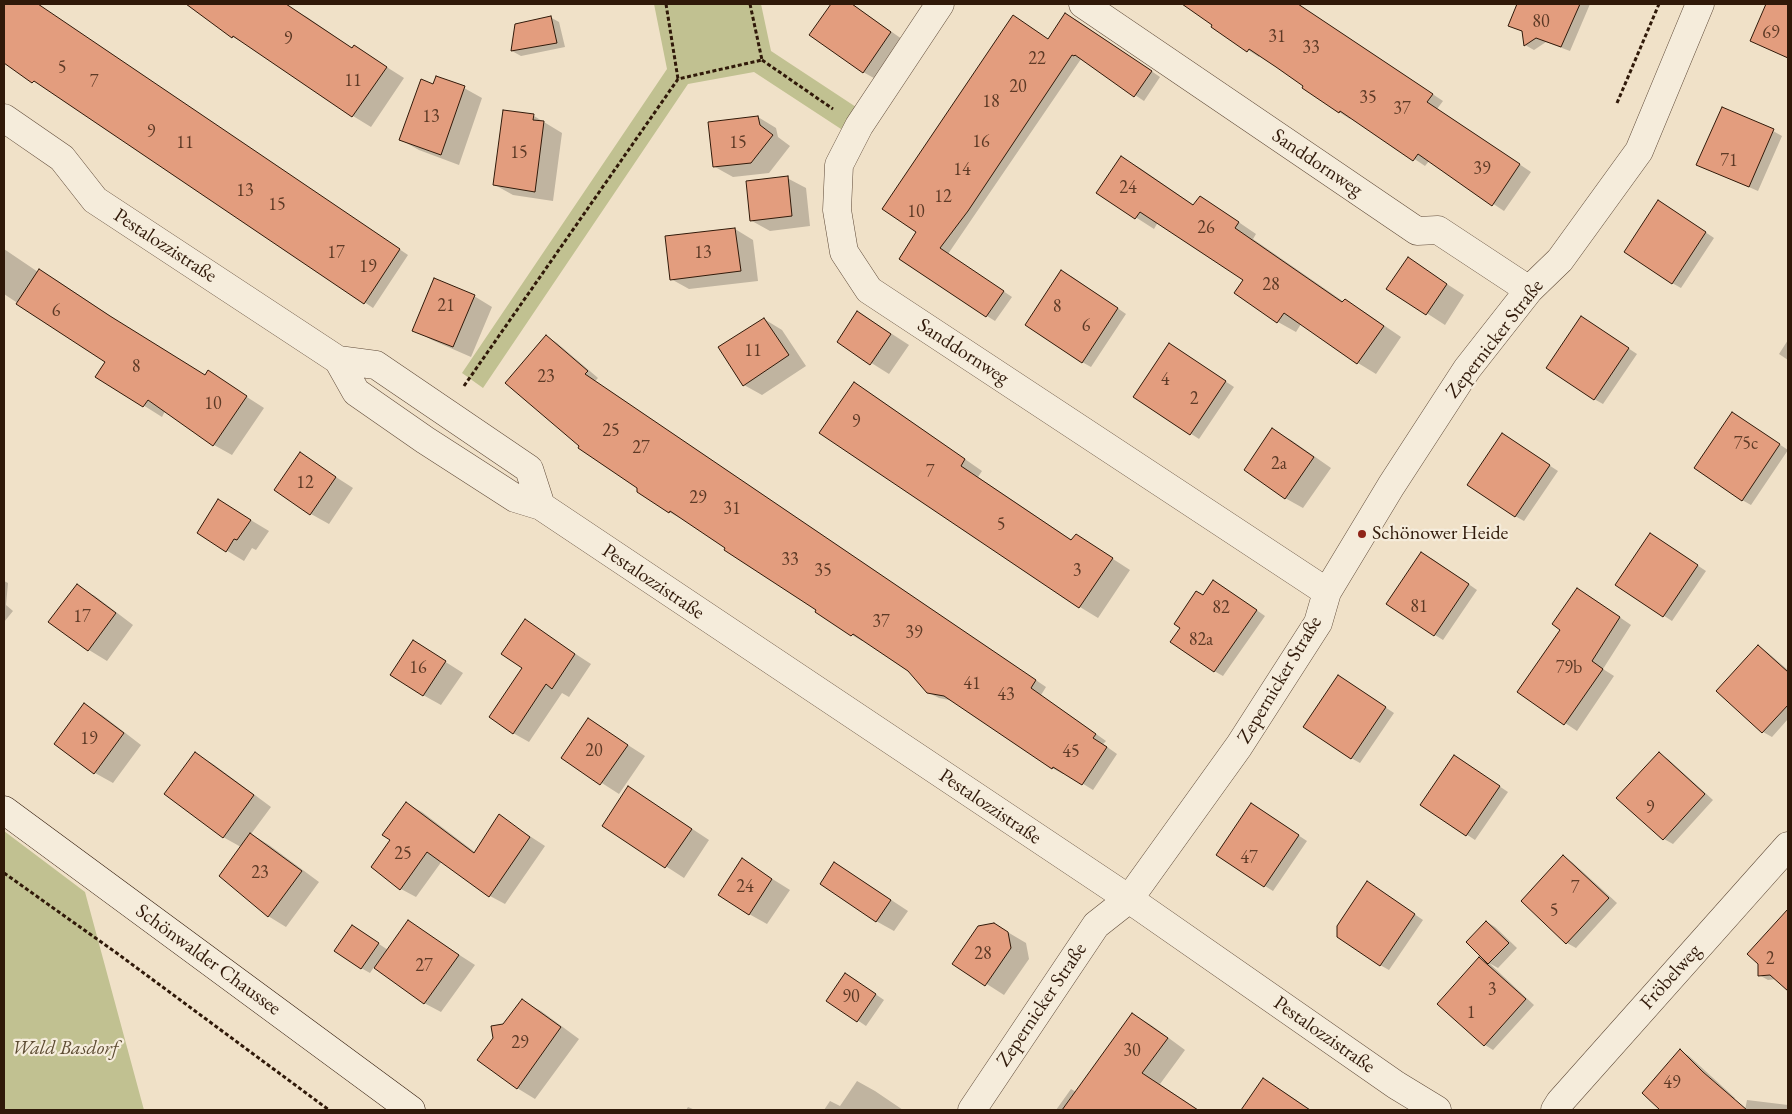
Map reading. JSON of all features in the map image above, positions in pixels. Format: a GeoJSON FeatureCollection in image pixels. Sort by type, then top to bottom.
{"type":"FeatureCollection","features":[{"type":"Feature","properties":{"kind":"street","name":"Sanddornweg"},"geometry":{"type":"LineString","coordinates":[[940,4],[859,126],[840,165],[837,210],[844,252],[869,290],[1327,592]]}},
{"type":"Feature","properties":{"kind":"street","name":"Sanddornweg"},"geometry":{"type":"LineString","coordinates":[[1084,4],[1417,231],[1438,230],[1529,290]]}},
{"type":"Feature","properties":{"kind":"street","name":"Zepernicker Straße"},"geometry":{"type":"LineString","coordinates":[[972,1110],[1096,925],[1129,899],[1239,746],[1318,623],[1327,592],[1391,486],[1467,369],[1529,290],[1560,260],[1639,151],[1700,4]]}},
{"type":"Feature","properties":{"kind":"street","name":"Pestalozzistraße"},"geometry":{"type":"LineString","coordinates":[[4,118],[62,158],[95,200],[338,360],[376,366],[529,469],[541,506]]}},
{"type":"Feature","properties":{"kind":"street","name":"Pestalozzistraße"},"geometry":{"type":"LineString","coordinates":[[338,360],[356,392],[425,440],[515,498],[541,506],[1129,899],[1396,1085],[1437,1110]]}},
{"type":"Feature","properties":{"kind":"street","name":"Schönwalder Chaussee"},"geometry":{"type":"LineString","coordinates":[[4,810],[412,1110]]}},
{"type":"Feature","properties":{"kind":"street","name":"Fröbelweg"},"geometry":{"type":"LineString","coordinates":[[1555,1110],[1560,1102],[1788,846]]}},
{"type":"Feature","properties":{"kind":"path"},"geometry":{"type":"LineString","coordinates":[[666,4],[678,79]]}},
{"type":"Feature","properties":{"kind":"path"},"geometry":{"type":"LineString","coordinates":[[750,4],[762,60],[859,126]]}},
{"type":"Feature","properties":{"kind":"path"},"geometry":{"type":"LineString","coordinates":[[1617,103],[1659,4]]}},
{"type":"Feature","properties":{"kind":"path"},"geometry":{"type":"LineString","coordinates":[[445,413],[678,79],[762,60]]}},
{"type":"Feature","properties":{"kind":"path"},"geometry":{"type":"LineString","coordinates":[[4,873],[118,954],[329,1110]]}},
{"type":"Feature","properties":{"kind":"green space"},"geometry":{"type":"Polygon","coordinates":[[[654,4],[761,4],[771,51],[856,107],[841,129],[754,72],[688,84],[483,388],[462,373],[667,69],[654,4]]]}},
{"type":"Feature","properties":{"kind":"green space","name":"Wald Basdorf"},"geometry":{"type":"Polygon","coordinates":[[[4,831],[85,892],[144,1110],[4,1110],[4,831]]]}},
{"type":"Feature","properties":{"kind":"building"},"geometry":{"type":"Polygon","coordinates":[[[4,4],[38,4],[400,249],[364,304],[34,81],[32,83],[4,63],[4,4]]]}},
{"type":"Feature","properties":{"kind":"building"},"geometry":{"type":"Polygon","coordinates":[[[186,4],[286,4],[352,48],[354,45],[387,67],[352,117],[233,36],[232,38],[186,4]]]}},
{"type":"Feature","properties":{"kind":"building"},"geometry":{"type":"Polygon","coordinates":[[[831,4],[852,4],[891,32],[863,73],[809,35],[831,4]]]}},
{"type":"Feature","properties":{"kind":"building"},"geometry":{"type":"Polygon","coordinates":[[[1182,4],[1298,4],[1433,94],[1427,102],[1520,164],[1492,206],[1418,154],[1413,161],[1340,111],[1339,113],[1249,49],[1247,52],[1182,4]]]}},
{"type":"Feature","properties":{"kind":"building"},"geometry":{"type":"Polygon","coordinates":[[[1517,4],[1580,4],[1561,47],[1536,38],[1524,46],[1522,31],[1508,26],[1517,4]]]}},
{"type":"Feature","properties":{"kind":"building"},"geometry":{"type":"Polygon","coordinates":[[[1766,4],[1788,4],[1788,58],[1750,41],[1766,4]]]}},
{"type":"Feature","properties":{"kind":"building"},"geometry":{"type":"Polygon","coordinates":[[[1065,13],[1152,71],[1134,97],[1075,55],[1072,55],[968,211],[940,248],[1004,291],[986,317],[899,259],[916,232],[882,209],[1013,15],[1048,39],[1065,13]]]}},
{"type":"Feature","properties":{"kind":"building"},"geometry":{"type":"Polygon","coordinates":[[[551,16],[557,43],[511,51],[515,24],[551,16]]]}},
{"type":"Feature","properties":{"kind":"building"},"geometry":{"type":"Polygon","coordinates":[[[436,76],[465,86],[441,155],[399,140],[421,79],[433,84],[436,76]]]}},
{"type":"Feature","properties":{"kind":"building"},"geometry":{"type":"Polygon","coordinates":[[[1722,107],[1774,129],[1749,187],[1696,165],[1722,107]]]}},
{"type":"Feature","properties":{"kind":"building"},"geometry":{"type":"Polygon","coordinates":[[[503,110],[534,114],[533,120],[544,121],[535,192],[493,185],[503,110]]]}},
{"type":"Feature","properties":{"kind":"building"},"geometry":{"type":"Polygon","coordinates":[[[758,116],[760,125],[773,135],[751,163],[713,167],[708,122],[758,116]]]}},
{"type":"Feature","properties":{"kind":"building"},"geometry":{"type":"Polygon","coordinates":[[[1121,156],[1193,205],[1200,196],[1239,222],[1235,228],[1342,302],[1345,299],[1384,326],[1357,364],[1284,313],[1277,323],[1234,293],[1243,280],[1140,212],[1135,219],[1096,193],[1121,156]]]}},
{"type":"Feature","properties":{"kind":"building"},"geometry":{"type":"Polygon","coordinates":[[[788,176],[792,216],[750,221],[746,181],[788,176]]]}},
{"type":"Feature","properties":{"kind":"building"},"geometry":{"type":"Polygon","coordinates":[[[1658,200],[1706,232],[1672,284],[1624,252],[1658,200]]]}},
{"type":"Feature","properties":{"kind":"building"},"geometry":{"type":"Polygon","coordinates":[[[735,228],[741,271],[670,280],[665,236],[735,228]]]}},
{"type":"Feature","properties":{"kind":"building"},"geometry":{"type":"Polygon","coordinates":[[[1408,257],[1447,284],[1426,315],[1386,289],[1408,257]]]}},
{"type":"Feature","properties":{"kind":"building"},"geometry":{"type":"Polygon","coordinates":[[[39,269],[205,375],[208,370],[247,396],[213,446],[148,400],[143,407],[95,377],[105,362],[16,304],[39,269]]]}},
{"type":"Feature","properties":{"kind":"building"},"geometry":{"type":"Polygon","coordinates":[[[1061,270],[1118,308],[1082,363],[1025,325],[1061,270]]]}},
{"type":"Feature","properties":{"kind":"building"},"geometry":{"type":"Polygon","coordinates":[[[434,278],[475,295],[453,347],[412,331],[434,278]]]}},
{"type":"Feature","properties":{"kind":"building"},"geometry":{"type":"Polygon","coordinates":[[[857,311],[891,334],[870,365],[837,342],[857,311]]]}},
{"type":"Feature","properties":{"kind":"building"},"geometry":{"type":"Polygon","coordinates":[[[1581,316],[1629,348],[1594,400],[1546,368],[1581,316]]]}},
{"type":"Feature","properties":{"kind":"building"},"geometry":{"type":"Polygon","coordinates":[[[764,318],[789,355],[743,386],[718,347],[764,318]]]}},
{"type":"Feature","properties":{"kind":"building"},"geometry":{"type":"Polygon","coordinates":[[[546,335],[588,371],[585,374],[1036,680],[1031,688],[1096,734],[1093,738],[1107,747],[1082,785],[1053,767],[1052,769],[944,696],[927,693],[908,671],[853,634],[851,636],[815,612],[816,610],[724,550],[725,548],[670,511],[669,513],[637,492],[637,488],[578,448],[579,446],[505,383],[546,335]]]}},
{"type":"Feature","properties":{"kind":"building"},"geometry":{"type":"Polygon","coordinates":[[[1169,343],[1226,381],[1190,435],[1133,397],[1169,343]]]}},
{"type":"Feature","properties":{"kind":"building"},"geometry":{"type":"Polygon","coordinates":[[[854,382],[965,459],[961,466],[1071,540],[1076,534],[1113,558],[1079,608],[819,433],[854,382]]]}},
{"type":"Feature","properties":{"kind":"building"},"geometry":{"type":"Polygon","coordinates":[[[1732,412],[1780,444],[1742,501],[1694,468],[1732,412]]]}},
{"type":"Feature","properties":{"kind":"building"},"geometry":{"type":"Polygon","coordinates":[[[1272,428],[1314,457],[1285,499],[1244,470],[1272,428]]]}},
{"type":"Feature","properties":{"kind":"building"},"geometry":{"type":"Polygon","coordinates":[[[1502,433],[1550,465],[1515,517],[1467,485],[1502,433]]]}},
{"type":"Feature","properties":{"kind":"building"},"geometry":{"type":"Polygon","coordinates":[[[300,452],[336,477],[310,515],[274,490],[300,452]]]}},
{"type":"Feature","properties":{"kind":"building"},"geometry":{"type":"Polygon","coordinates":[[[218,499],[251,520],[237,540],[234,539],[226,552],[197,533],[218,499]]]}},
{"type":"Feature","properties":{"kind":"building"},"geometry":{"type":"Polygon","coordinates":[[[1650,533],[1698,565],[1663,617],[1615,585],[1650,533]]]}},
{"type":"Feature","properties":{"kind":"building"},"geometry":{"type":"Polygon","coordinates":[[[1421,552],[1469,584],[1434,636],[1386,604],[1421,552]]]}},
{"type":"Feature","properties":{"kind":"building"},"geometry":{"type":"Polygon","coordinates":[[[1213,580],[1257,610],[1214,672],[1170,642],[1180,628],[1174,624],[1196,591],[1203,595],[1213,580]]]}},
{"type":"Feature","properties":{"kind":"building"},"geometry":{"type":"Polygon","coordinates":[[[77,584],[116,613],[88,651],[48,622],[77,584]]]}},
{"type":"Feature","properties":{"kind":"building"},"geometry":{"type":"Polygon","coordinates":[[[1577,588],[1620,617],[1592,661],[1603,669],[1564,725],[1517,692],[1560,630],[1552,624],[1577,588]]]}},
{"type":"Feature","properties":{"kind":"building"},"geometry":{"type":"Polygon","coordinates":[[[525,619],[575,654],[552,689],[546,684],[513,734],[489,717],[522,668],[501,654],[525,619]]]}},
{"type":"Feature","properties":{"kind":"building"},"geometry":{"type":"Polygon","coordinates":[[[413,640],[446,661],[423,696],[390,675],[413,640]]]}},
{"type":"Feature","properties":{"kind":"building"},"geometry":{"type":"Polygon","coordinates":[[[1758,645],[1788,672],[1788,705],[1762,733],[1716,691],[1758,645]]]}},
{"type":"Feature","properties":{"kind":"building"},"geometry":{"type":"Polygon","coordinates":[[[1338,675],[1386,707],[1351,759],[1303,727],[1338,675]]]}},
{"type":"Feature","properties":{"kind":"building"},"geometry":{"type":"Polygon","coordinates":[[[84,703],[124,733],[94,774],[54,744],[84,703]]]}},
{"type":"Feature","properties":{"kind":"building"},"geometry":{"type":"Polygon","coordinates":[[[588,718],[628,745],[600,785],[561,758],[588,718]]]}},
{"type":"Feature","properties":{"kind":"building"},"geometry":{"type":"Polygon","coordinates":[[[195,752],[254,795],[223,838],[164,794],[195,752]]]}},
{"type":"Feature","properties":{"kind":"building"},"geometry":{"type":"Polygon","coordinates":[[[1659,752],[1705,794],[1663,840],[1616,798],[1659,752]]]}},
{"type":"Feature","properties":{"kind":"building"},"geometry":{"type":"Polygon","coordinates":[[[1454,755],[1500,786],[1466,836],[1420,805],[1454,755]]]}},
{"type":"Feature","properties":{"kind":"building"},"geometry":{"type":"Polygon","coordinates":[[[628,786],[692,829],[665,868],[602,826],[628,786]]]}},
{"type":"Feature","properties":{"kind":"building"},"geometry":{"type":"Polygon","coordinates":[[[406,802],[474,853],[499,814],[530,837],[489,897],[427,852],[400,890],[371,867],[390,840],[382,835],[406,802]]]}},
{"type":"Feature","properties":{"kind":"building"},"geometry":{"type":"Polygon","coordinates":[[[1251,803],[1299,835],[1264,887],[1216,855],[1251,803]]]}},
{"type":"Feature","properties":{"kind":"building"},"geometry":{"type":"Polygon","coordinates":[[[250,833],[302,871],[268,917],[219,876],[250,833]]]}},
{"type":"Feature","properties":{"kind":"building"},"geometry":{"type":"Polygon","coordinates":[[[1563,855],[1609,898],[1566,944],[1521,901],[1563,855]]]}},
{"type":"Feature","properties":{"kind":"building"},"geometry":{"type":"Polygon","coordinates":[[[742,858],[772,879],[749,915],[718,895],[742,858]]]}},
{"type":"Feature","properties":{"kind":"building"},"geometry":{"type":"Polygon","coordinates":[[[834,862],[891,900],[876,922],[820,884],[834,862]]]}},
{"type":"Feature","properties":{"kind":"building"},"geometry":{"type":"Polygon","coordinates":[[[1367,881],[1415,914],[1380,966],[1337,937],[1337,926],[1367,881]]]}},
{"type":"Feature","properties":{"kind":"building"},"geometry":{"type":"Polygon","coordinates":[[[1788,909],[1788,991],[1770,975],[1758,976],[1758,964],[1747,954],[1788,909]]]}},
{"type":"Feature","properties":{"kind":"building"},"geometry":{"type":"Polygon","coordinates":[[[408,920],[459,955],[424,1004],[374,968],[408,920]]]}},
{"type":"Feature","properties":{"kind":"building"},"geometry":{"type":"Polygon","coordinates":[[[1486,921],[1509,943],[1488,964],[1466,942],[1486,921]]]}},
{"type":"Feature","properties":{"kind":"building"},"geometry":{"type":"Polygon","coordinates":[[[994,923],[1008,932],[1011,948],[985,986],[952,964],[978,926],[994,923]]]}},
{"type":"Feature","properties":{"kind":"building"},"geometry":{"type":"Polygon","coordinates":[[[352,925],[379,943],[361,969],[334,951],[352,925]]]}},
{"type":"Feature","properties":{"kind":"building"},"geometry":{"type":"Polygon","coordinates":[[[1479,957],[1526,999],[1484,1046],[1437,1004],[1479,957]]]}},
{"type":"Feature","properties":{"kind":"building"},"geometry":{"type":"Polygon","coordinates":[[[845,973],[876,994],[857,1022],[826,1001],[845,973]]]}},
{"type":"Feature","properties":{"kind":"building"},"geometry":{"type":"Polygon","coordinates":[[[522,999],[561,1027],[517,1089],[477,1060],[493,1038],[491,1026],[503,1024],[522,999]]]}},
{"type":"Feature","properties":{"kind":"building"},"geometry":{"type":"Polygon","coordinates":[[[1132,1013],[1168,1038],[1142,1073],[1198,1110],[1062,1110],[1132,1013]]]}},
{"type":"Feature","properties":{"kind":"building"},"geometry":{"type":"Polygon","coordinates":[[[1680,1049],[1703,1072],[1747,1110],[1660,1110],[1642,1093],[1680,1049]]]}},
{"type":"Feature","properties":{"kind":"building"},"geometry":{"type":"Polygon","coordinates":[[[1263,1078],[1310,1110],[1241,1110],[1263,1078]]]}},
{"type":"Feature","properties":{"kind":"place","name":"Schönower Heide"},"geometry":{"type":"Point","coordinates":[1362,534]}}]}
